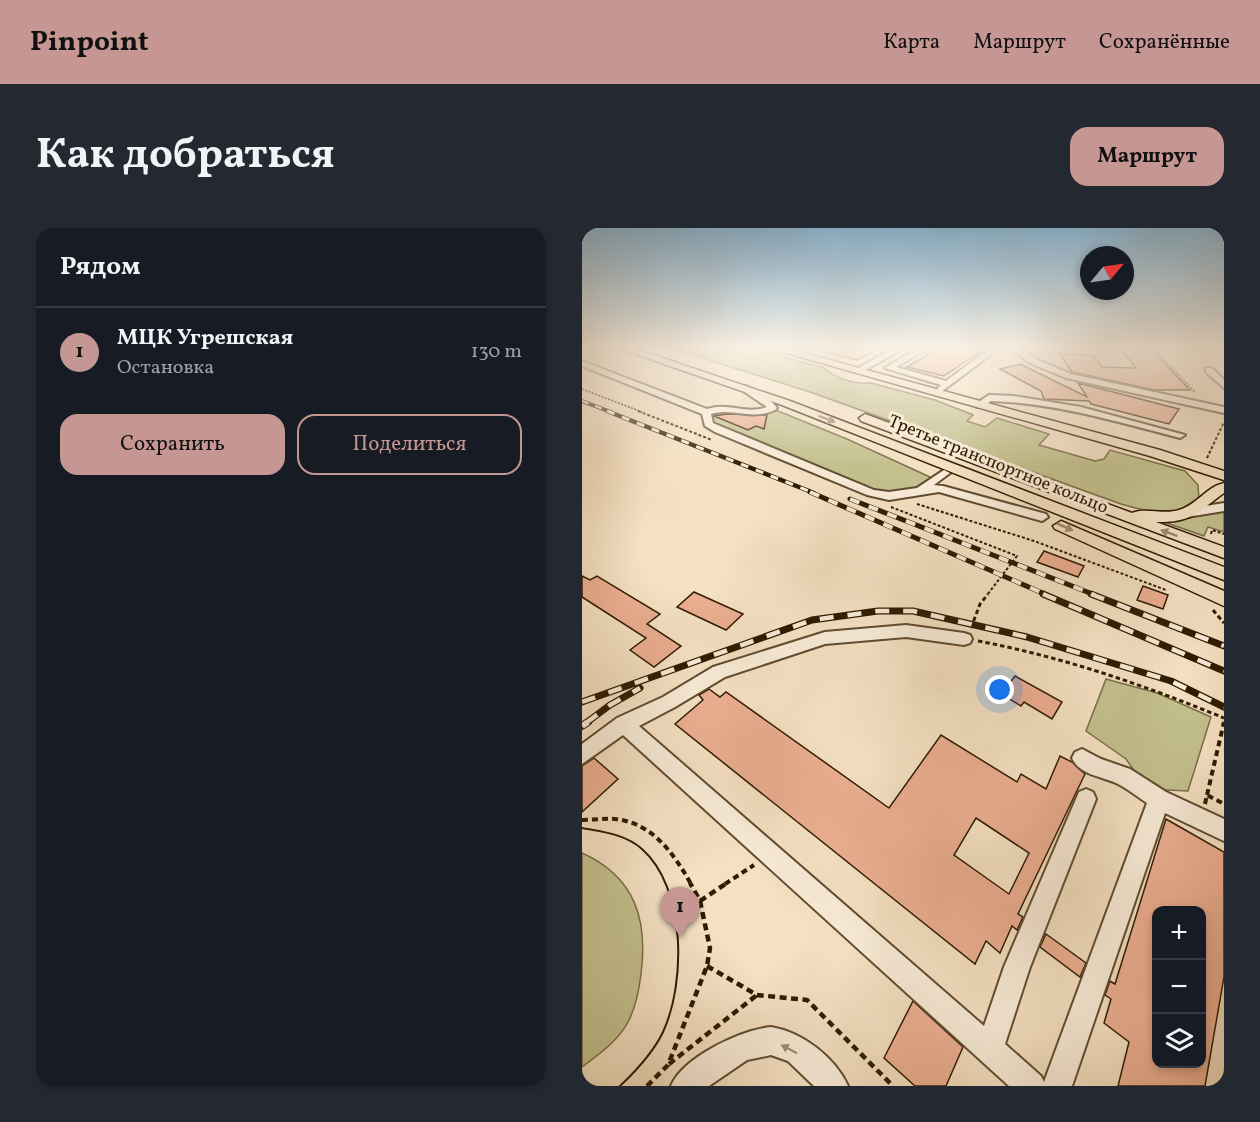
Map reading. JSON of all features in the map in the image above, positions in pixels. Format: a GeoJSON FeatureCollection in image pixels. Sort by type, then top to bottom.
{"type":"FeatureCollection","features":[{"type":"Feature","properties":{"kind":"main road","name":"Третье транспортное кольцо"},"geometry":{"type":"LineString","coordinates":[[740,387],[860,431],[1224,574]]}},
{"type":"Feature","properties":{"kind":"main road"},"geometry":{"type":"LineString","coordinates":[[776,387],[824,403]]}},
{"type":"Feature","properties":{"kind":"main road"},"geometry":{"type":"LineString","coordinates":[[914,387],[1155,453],[1224,468]]}},
{"type":"Feature","properties":{"kind":"main road","name":"Третье транспортное кольцо"},"geometry":{"type":"LineString","coordinates":[[855,414],[1224,553]]}},
{"type":"Feature","properties":{"kind":"main road"},"geometry":{"type":"LineString","coordinates":[[860,431],[945,473],[1224,599]]}},
{"type":"Feature","properties":{"kind":"main road"},"geometry":{"type":"LineString","coordinates":[[1155,453],[1224,476]]}},
{"type":"Feature","properties":{"kind":"main road"},"geometry":{"type":"LineString","coordinates":[[1155,453],[1178,462],[1196,475],[1206,492],[1204,502]]}},
{"type":"Feature","properties":{"kind":"main road"},"geometry":{"type":"LineString","coordinates":[[1079,499],[1143,515],[1168,516],[1187,513],[1204,502],[1212,493],[1224,487]]}},
{"type":"Feature","properties":{"kind":"street"},"geometry":{"type":"LineString","coordinates":[[643,387],[706,412],[723,407],[738,413],[772,408],[743,388]]}},
{"type":"Feature","properties":{"kind":"street"},"geometry":{"type":"LineString","coordinates":[[935,393],[944,387]]}},
{"type":"Feature","properties":{"kind":"street"},"geometry":{"type":"LineString","coordinates":[[1135,387],[1224,410]]}},
{"type":"Feature","properties":{"kind":"street"},"geometry":{"type":"LineString","coordinates":[[980,405],[989,398],[1014,399],[1081,410],[1180,435]]}},
{"type":"Feature","properties":{"kind":"street"},"geometry":{"type":"LineString","coordinates":[[706,412],[708,424],[718,430],[871,493],[890,496],[939,488],[1042,517]]}},
{"type":"Feature","properties":{"kind":"street"},"geometry":{"type":"LineString","coordinates":[[920,490],[945,473]]}},
{"type":"Feature","properties":{"kind":"street"},"geometry":{"type":"LineString","coordinates":[[1187,513],[1224,507]]}},
{"type":"Feature","properties":{"kind":"street"},"geometry":{"type":"LineString","coordinates":[[582,755],[624,724],[669,702],[719,672],[825,638],[906,631],[964,639]]}},
{"type":"Feature","properties":{"kind":"street"},"geometry":{"type":"LineString","coordinates":[[624,724],[1031,1086]]}},
{"type":"Feature","properties":{"kind":"street"},"geometry":{"type":"LineString","coordinates":[[1082,758],[1096,767],[1123,776],[1160,799],[1224,830]]}},
{"type":"Feature","properties":{"kind":"street"},"geometry":{"type":"LineString","coordinates":[[990,1050],[1017,967],[1086,799]]}},
{"type":"Feature","properties":{"kind":"street"},"geometry":{"type":"LineString","coordinates":[[1057,1086],[1151,817],[1160,799]]}},
{"type":"Feature","properties":{"kind":"street"},"geometry":{"type":"LineString","coordinates":[[686,1086],[723,1058],[751,1045],[771,1041],[792,1048],[833,1086]]}},
{"type":"Feature","properties":{"kind":"path"},"geometry":{"type":"LineString","coordinates":[[1156,391],[1196,392],[1191,387]]}},
{"type":"Feature","properties":{"kind":"path"},"geometry":{"type":"LineString","coordinates":[[582,389],[712,440]]}},
{"type":"Feature","properties":{"kind":"path"},"geometry":{"type":"LineString","coordinates":[[1206,460],[1224,422]]}},
{"type":"Feature","properties":{"kind":"path"},"geometry":{"type":"LineString","coordinates":[[912,503],[1034,541],[1175,593]]}},
{"type":"Feature","properties":{"kind":"path"},"geometry":{"type":"LineString","coordinates":[[886,505],[1017,556],[980,604],[973,625],[964,639],[1010,646],[1132,682],[1224,722],[1207,795]]}},
{"type":"Feature","properties":{"kind":"path"},"geometry":{"type":"LineString","coordinates":[[1208,605],[1224,622]]}},
{"type":"Feature","properties":{"kind":"path"},"geometry":{"type":"LineString","coordinates":[[582,820],[616,819],[648,829],[675,856],[700,901],[710,948],[706,966],[668,1065]]}},
{"type":"Feature","properties":{"kind":"path"},"geometry":{"type":"LineString","coordinates":[[700,901],[771,854]]}},
{"type":"Feature","properties":{"kind":"path"},"geometry":{"type":"LineString","coordinates":[[706,966],[757,995],[807,1000],[893,1086]]}},
{"type":"Feature","properties":{"kind":"path"},"geometry":{"type":"LineString","coordinates":[[647,1086],[668,1065],[757,995]]}},
{"type":"Feature","properties":{"kind":"shaded area"},"geometry":{"type":"Polygon","coordinates":[[[794,387],[886,387],[935,400],[973,415],[967,421],[985,427],[997,418],[1049,434],[1039,445],[1095,461],[1104,459],[1110,450],[1185,471],[1198,485],[1199,500],[1182,510],[1172,512],[1130,507],[794,387]]]}},
{"type":"Feature","properties":{"kind":"shaded area"},"geometry":{"type":"Polygon","coordinates":[[[773,409],[847,439],[930,477],[930,480],[918,487],[880,493],[714,426],[709,414],[712,412],[729,419],[766,413],[773,409]]]}},
{"type":"Feature","properties":{"kind":"shaded area"},"geometry":{"type":"Polygon","coordinates":[[[1224,510],[1224,532],[1208,527],[1204,536],[1161,521],[1180,520],[1224,510]]]}},
{"type":"Feature","properties":{"kind":"shaded area"},"geometry":{"type":"Polygon","coordinates":[[[1106,679],[1157,693],[1211,717],[1188,791],[1147,789],[1126,759],[1086,731],[1106,679]]]}},
{"type":"Feature","properties":{"kind":"shaded area"},"geometry":{"type":"Polygon","coordinates":[[[582,853],[615,874],[626,887],[639,918],[643,954],[638,992],[628,1022],[614,1041],[582,1067],[582,853]]]}},
{"type":"Feature","properties":{"kind":"building"},"geometry":{"type":"Polygon","coordinates":[[[1034,387],[1067,387],[1087,397],[1081,387],[1094,387],[1179,409],[1169,424],[1091,404],[1089,401],[1044,399],[1041,391],[1034,387]]]}},
{"type":"Feature","properties":{"kind":"building"},"geometry":{"type":"Polygon","coordinates":[[[1141,387],[1187,387],[1190,390],[1154,390],[1141,387]]]}},
{"type":"Feature","properties":{"kind":"building"},"geometry":{"type":"Polygon","coordinates":[[[767,415],[764,429],[756,426],[748,430],[714,416],[767,415]]]}},
{"type":"Feature","properties":{"kind":"building"},"geometry":{"type":"Polygon","coordinates":[[[1044,551],[1084,566],[1078,577],[1037,562],[1044,551]]]}},
{"type":"Feature","properties":{"kind":"building"},"geometry":{"type":"Polygon","coordinates":[[[582,576],[590,580],[597,576],[660,614],[647,624],[681,646],[654,667],[630,650],[646,638],[582,597],[582,576]]]}},
{"type":"Feature","properties":{"kind":"building"},"geometry":{"type":"Polygon","coordinates":[[[1143,586],[1168,595],[1163,609],[1137,600],[1143,586]]]}},
{"type":"Feature","properties":{"kind":"building"},"geometry":{"type":"Polygon","coordinates":[[[694,592],[743,614],[726,630],[677,607],[694,592]]]}},
{"type":"Feature","properties":{"kind":"building"},"geometry":{"type":"Polygon","coordinates":[[[1015,676],[1062,702],[1052,719],[1024,702],[1021,706],[1001,694],[1015,676]]]}},
{"type":"Feature","properties":{"kind":"building"},"geometry":{"type":"Polygon","coordinates":[[[709,689],[720,697],[726,692],[889,808],[941,735],[1017,782],[1021,774],[1046,789],[1060,756],[1072,762],[1085,774],[1018,914],[1023,917],[1017,930],[1012,926],[1000,953],[986,941],[975,964],[675,724],[703,700],[699,695],[709,689]],[[976,818],[954,855],[1009,894],[1029,853],[976,818]]]}},
{"type":"Feature","properties":{"kind":"building"},"geometry":{"type":"Polygon","coordinates":[[[594,758],[618,779],[582,812],[582,766],[594,758]]]}},
{"type":"Feature","properties":{"kind":"building"},"geometry":{"type":"Polygon","coordinates":[[[1166,819],[1224,852],[1224,977],[1205,1086],[1118,1086],[1129,1042],[1104,1023],[1111,999],[1105,995],[1110,981],[1115,984],[1166,819]]]}},
{"type":"Feature","properties":{"kind":"building"},"geometry":{"type":"Polygon","coordinates":[[[1046,934],[1086,963],[1080,977],[1040,947],[1046,934]]]}},
{"type":"Feature","properties":{"kind":"building"},"geometry":{"type":"Polygon","coordinates":[[[913,1001],[963,1047],[946,1086],[915,1086],[884,1058],[913,1001]]]}},
{"type":"Feature","properties":{"kind":"tram line"},"geometry":{"type":"LineString","coordinates":[[582,828],[621,837],[642,849],[656,866],[667,887],[678,936],[676,988],[663,1032],[654,1047],[620,1086]]}},
{"type":"Feature","properties":{"kind":"railway"},"geometry":{"type":"LineString","coordinates":[[582,401],[611,412]]}},
{"type":"Feature","properties":{"kind":"railway"},"geometry":{"type":"LineString","coordinates":[[607,411],[814,493]]}},
{"type":"Feature","properties":{"kind":"railway"},"geometry":{"type":"LineString","coordinates":[[810,492],[1047,595]]}},
{"type":"Feature","properties":{"kind":"railway"},"geometry":{"type":"LineString","coordinates":[[850,499],[1095,595]]}},
{"type":"Feature","properties":{"kind":"railway"},"geometry":{"type":"LineString","coordinates":[[1043,594],[1224,671]]}},
{"type":"Feature","properties":{"kind":"railway"},"geometry":{"type":"LineString","coordinates":[[1091,594],[1224,646]]}},
{"type":"Feature","properties":{"kind":"railway"},"geometry":{"type":"LineString","coordinates":[[582,702],[812,620],[878,611],[913,611],[1027,637],[1171,681],[1224,707]]}},
{"type":"Feature","properties":{"kind":"railway"},"geometry":{"type":"LineString","coordinates":[[586,723],[610,705],[640,688]]}},
{"type":"Feature","properties":{"kind":"railway"},"geometry":{"type":"LineString","coordinates":[[582,726],[588,722]]}},
{"type":"Feature","properties":{"kind":"place","name":"МЦК Угрешская"},"geometry":{"type":"Point","coordinates":[680,937]}}]}
